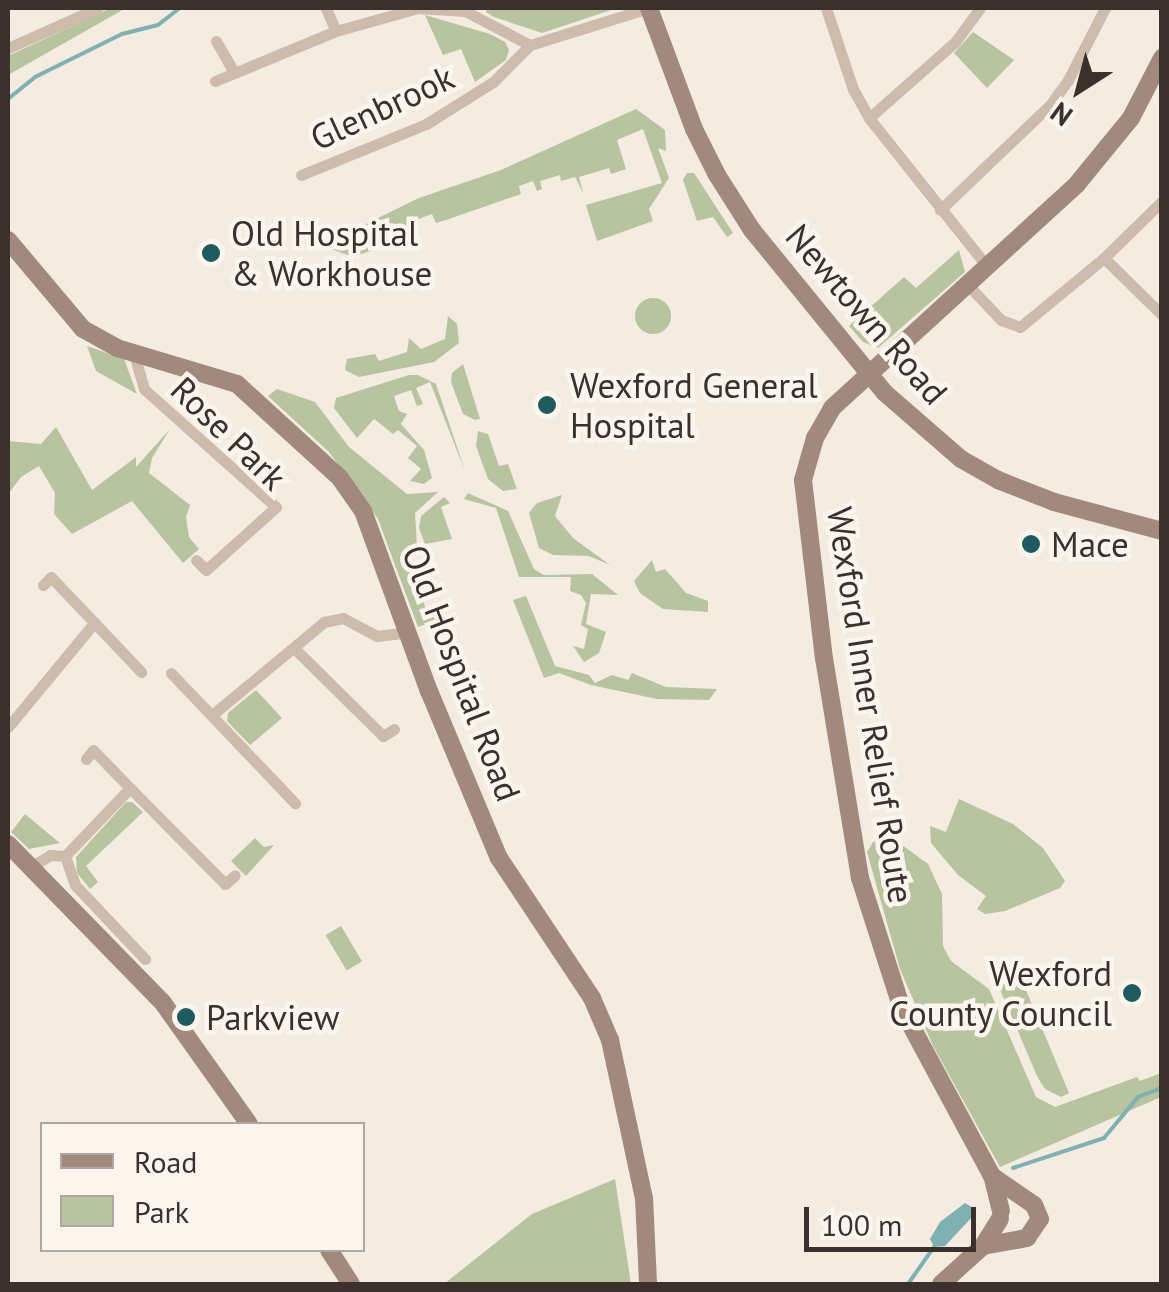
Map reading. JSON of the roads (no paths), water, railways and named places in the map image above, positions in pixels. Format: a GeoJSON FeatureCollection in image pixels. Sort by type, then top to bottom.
{"type":"FeatureCollection","features":[{"type":"Feature","properties":{"kind":"street"},"geometry":{"type":"LineString","coordinates":[[8,48],[76,13],[98,8]]}},
{"type":"Feature","properties":{"kind":"street"},"geometry":{"type":"LineString","coordinates":[[326,8],[336,31]]}},
{"type":"Feature","properties":{"kind":"street","name":"Glenbrook"},"geometry":{"type":"LineString","coordinates":[[301,175],[426,124],[493,82],[530,45],[649,8]]}},
{"type":"Feature","properties":{"kind":"street","name":"Newtown Road"},"geometry":{"type":"LineString","coordinates":[[649,8],[694,129],[717,175],[752,230],[867,372],[928,433],[998,480],[1054,502],[1162,531]]}},
{"type":"Feature","properties":{"kind":"street"},"geometry":{"type":"LineString","coordinates":[[826,8],[853,89],[870,118],[986,266]]}},
{"type":"Feature","properties":{"kind":"street"},"geometry":{"type":"LineString","coordinates":[[870,118],[955,42],[980,8]]}},
{"type":"Feature","properties":{"kind":"street"},"geometry":{"type":"LineString","coordinates":[[940,210],[1050,104],[1074,70],[1105,8]]}},
{"type":"Feature","properties":{"kind":"street","name":"Glenbrook"},"geometry":{"type":"LineString","coordinates":[[215,82],[336,31],[399,10],[467,9],[530,45]]}},
{"type":"Feature","properties":{"kind":"street"},"geometry":{"type":"LineString","coordinates":[[216,41],[232,72]]}},
{"type":"Feature","properties":{"kind":"street","name":"Wexford Inner Relief Route"},"geometry":{"type":"LineString","coordinates":[[1000,1215],[992,1176],[913,1033],[880,946],[860,878],[824,659],[803,480],[823,423],[867,372],[1077,184],[1145,95],[1162,58]]}},
{"type":"Feature","properties":{"kind":"street"},"geometry":{"type":"LineString","coordinates":[[965,282],[1001,320],[1020,327],[1104,258],[1162,200]]}},
{"type":"Feature","properties":{"kind":"street","name":"Old Hospital Road"},"geometry":{"type":"LineString","coordinates":[[8,240],[83,329],[134,354],[237,384],[340,478],[380,547],[408,632],[499,858],[592,998],[610,1040],[644,1198],[648,1284]]}},
{"type":"Feature","properties":{"kind":"street"},"geometry":{"type":"LineString","coordinates":[[1104,258],[1162,315]]}},
{"type":"Feature","properties":{"kind":"street","name":"Rose Park"},"geometry":{"type":"LineString","coordinates":[[134,354],[144,389],[276,507],[206,570],[196,560]]}},
{"type":"Feature","properties":{"kind":"street"},"geometry":{"type":"LineString","coordinates":[[43,585],[51,576],[141,672]]}},
{"type":"Feature","properties":{"kind":"street"},"geometry":{"type":"LineString","coordinates":[[212,716],[333,619],[343,618],[377,636],[408,632]]}},
{"type":"Feature","properties":{"kind":"street"},"geometry":{"type":"LineString","coordinates":[[8,727],[95,622]]}},
{"type":"Feature","properties":{"kind":"street"},"geometry":{"type":"LineString","coordinates":[[294,648],[383,736],[394,729]]}},
{"type":"Feature","properties":{"kind":"street"},"geometry":{"type":"LineString","coordinates":[[171,673],[294,804]]}},
{"type":"Feature","properties":{"kind":"street"},"geometry":{"type":"LineString","coordinates":[[86,760],[94,750],[225,884],[234,875]]}},
{"type":"Feature","properties":{"kind":"street"},"geometry":{"type":"LineString","coordinates":[[65,856],[130,788]]}},
{"type":"Feature","properties":{"kind":"street"},"geometry":{"type":"LineString","coordinates":[[8,844],[163,1003],[247,1122]]}},
{"type":"Feature","properties":{"kind":"street"},"geometry":{"type":"LineString","coordinates":[[31,867],[50,855],[65,856]]}},
{"type":"Feature","properties":{"kind":"street"},"geometry":{"type":"LineString","coordinates":[[65,856],[75,885],[145,959]]}},
{"type":"Feature","properties":{"kind":"street","name":"Wexford Inner Relief Route"},"geometry":{"type":"LineString","coordinates":[[992,1176],[1020,1199]]}},
{"type":"Feature","properties":{"kind":"street"},"geometry":{"type":"LineString","coordinates":[[941,1284],[983,1246],[1000,1215],[1020,1199],[1034,1205],[1040,1220],[1027,1238],[983,1246]]}},
{"type":"Feature","properties":{"kind":"street"},"geometry":{"type":"LineString","coordinates":[[1000,1215],[1012,1238]]}},
{"type":"Feature","properties":{"kind":"street"},"geometry":{"type":"LineString","coordinates":[[330,1252],[350,1284]]}},
{"type":"Feature","properties":{"kind":"water"},"geometry":{"type":"Polygon","coordinates":[[[965,1203],[975,1209],[973,1216],[945,1246],[934,1247],[930,1239],[940,1222],[965,1203]]]}},
{"type":"Feature","properties":{"kind":"waterway"},"geometry":{"type":"LineString","coordinates":[[8,99],[35,77],[122,34],[158,25],[180,8]]}},
{"type":"Feature","properties":{"kind":"waterway"},"geometry":{"type":"LineString","coordinates":[[203,8],[214,8]]}},
{"type":"Feature","properties":{"kind":"waterway"},"geometry":{"type":"LineString","coordinates":[[1013,1168],[1104,1138],[1138,1097],[1162,1088]]}},
{"type":"Feature","properties":{"kind":"waterway"},"geometry":{"type":"LineString","coordinates":[[908,1284],[934,1247]]}},
{"type":"Feature","properties":{"kind":"place","name":"Old Hospital & Workhouse"},"geometry":{"type":"Point","coordinates":[211,253]}},
{"type":"Feature","properties":{"kind":"place","name":"Wexford General Hospital"},"geometry":{"type":"Point","coordinates":[547,405]}},
{"type":"Feature","properties":{"kind":"place","name":"Mace"},"geometry":{"type":"Point","coordinates":[1031,544]}},
{"type":"Feature","properties":{"kind":"place","name":"Wexford County Council"},"geometry":{"type":"Point","coordinates":[1132,993]}},
{"type":"Feature","properties":{"kind":"place","name":"Parkview"},"geometry":{"type":"Point","coordinates":[186,1017]}}]}
